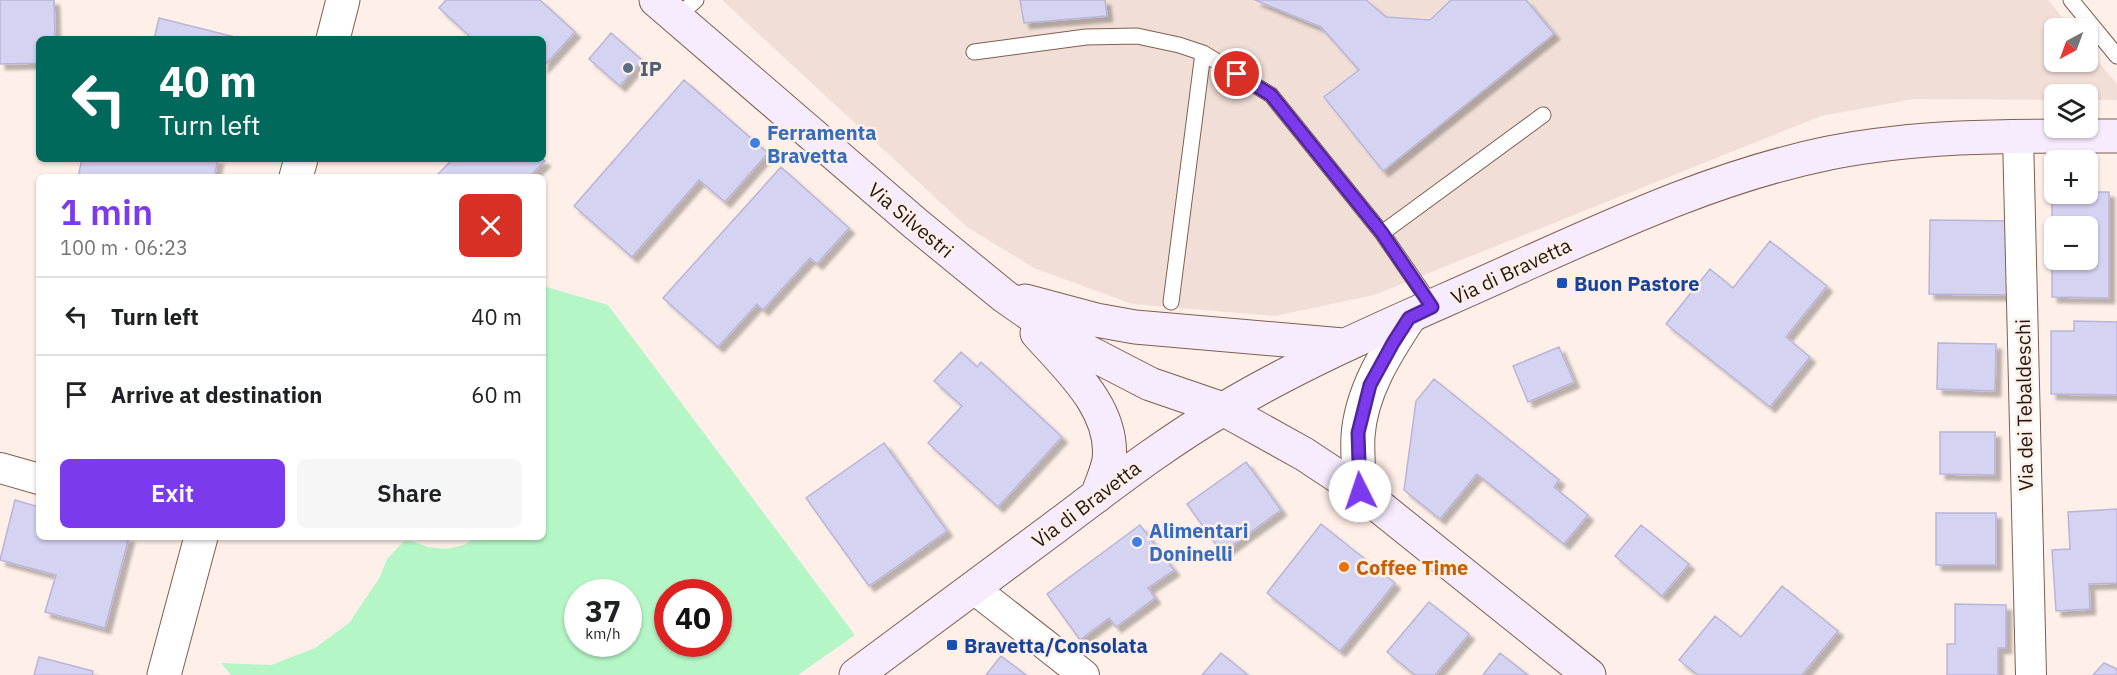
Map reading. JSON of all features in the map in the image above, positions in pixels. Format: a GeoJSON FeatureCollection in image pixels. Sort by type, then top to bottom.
{"type":"FeatureCollection","features":[{"type":"Feature","properties":{"kind":"main road","name":"Via Silvestri"},"geometry":{"type":"LineString","coordinates":[[676,6],[924,231],[1004,296],[1057,333],[1110,364],[1150,384],[1224,409],[1304,454],[1360,491],[1589,675]]}},
{"type":"Feature","properties":{"kind":"main road","name":"Via di Bravetta"},"geometry":{"type":"LineString","coordinates":[[856,675],[1154,453],[1224,409],[1272,381],[1343,345],[1599,231],[1730,180],[1826,154],[1889,144],[2018,136],[2117,136]]}},
{"type":"Feature","properties":{"kind":"main road","name":"Via Silvestri"},"geometry":{"type":"LineString","coordinates":[[1004,296],[1096,320],[1135,327],[1343,345]]}},
{"type":"Feature","properties":{"kind":"main road","name":"Via Silvestri"},"geometry":{"type":"LineString","coordinates":[[1004,296],[1075,375],[1100,412],[1106,429],[1109,460],[1097,496]]}},
{"type":"Feature","properties":{"kind":"street"},"geometry":{"type":"LineString","coordinates":[[334,36],[343,0]]}},
{"type":"Feature","properties":{"kind":"street","name":"Via dei Tebaldeschi"},"geometry":{"type":"LineString","coordinates":[[2018,136],[2031,675]]}},
{"type":"Feature","properties":{"kind":"street"},"geometry":{"type":"LineString","coordinates":[[1360,491],[1358,433],[1370,385],[1393,343],[1421,312]]}},
{"type":"Feature","properties":{"kind":"street"},"geometry":{"type":"LineString","coordinates":[[0,468],[36,477]]}},
{"type":"Feature","properties":{"kind":"street"},"geometry":{"type":"LineString","coordinates":[[164,675],[200,540]]}},
{"type":"Feature","properties":{"kind":"street"},"geometry":{"type":"LineString","coordinates":[[974,588],[1084,675]]}},
{"type":"Feature","properties":{"kind":"lane"},"geometry":{"type":"LineString","coordinates":[[2071,0],[2117,56]]}},
{"type":"Feature","properties":{"kind":"lane"},"geometry":{"type":"LineString","coordinates":[[974,52],[1086,37],[1137,36],[1203,53],[1271,95],[1382,233],[1421,312]]}},
{"type":"Feature","properties":{"kind":"lane"},"geometry":{"type":"LineString","coordinates":[[1171,302],[1203,53]]}},
{"type":"Feature","properties":{"kind":"lane"},"geometry":{"type":"LineString","coordinates":[[1382,233],[1544,116]]}},
{"type":"Feature","properties":{"kind":"shaded area"},"geometry":{"type":"Polygon","coordinates":[[[722,0],[2048,0],[2063,18],[2044,18],[2044,72],[2098,72],[2098,61],[2117,84],[2117,100],[2098,100],[2098,84],[2044,84],[2044,100],[1914,99],[1821,116],[1374,295],[1275,316],[1132,304],[1034,268],[967,227],[722,0]]]}},
{"type":"Feature","properties":{"kind":"green space"},"geometry":{"type":"Polygon","coordinates":[[[546,287],[608,305],[855,635],[798,675],[231,675],[221,663],[271,665],[315,648],[349,623],[380,577],[387,559],[404,541],[446,549],[464,545],[472,540],[546,540],[546,287]]]}},
{"type":"Feature","properties":{"kind":"building"},"geometry":{"type":"Polygon","coordinates":[[[0,0],[54,0],[55,36],[36,36],[36,63],[0,64],[0,0]]]}},
{"type":"Feature","properties":{"kind":"building"},"geometry":{"type":"Polygon","coordinates":[[[446,0],[540,0],[575,32],[546,64],[546,36],[470,36],[439,8],[446,0]]]}},
{"type":"Feature","properties":{"kind":"building"},"geometry":{"type":"Polygon","coordinates":[[[1020,0],[1105,0],[1107,16],[1024,23],[1020,0]]]}},
{"type":"Feature","properties":{"kind":"building"},"geometry":{"type":"Polygon","coordinates":[[[1255,0],[1366,0],[1386,17],[1430,20],[1451,0],[1526,0],[1554,34],[1383,171],[1324,97],[1359,70],[1321,27],[1255,0]]]}},
{"type":"Feature","properties":{"kind":"building"},"geometry":{"type":"Polygon","coordinates":[[[159,18],[231,36],[155,36],[159,18]]]}},
{"type":"Feature","properties":{"kind":"building"},"geometry":{"type":"Polygon","coordinates":[[[611,33],[642,60],[620,86],[589,59],[611,33]]]}},
{"type":"Feature","properties":{"kind":"building"},"geometry":{"type":"Polygon","coordinates":[[[684,80],[768,153],[725,202],[699,180],[632,257],[574,206],[684,80]]]}},
{"type":"Feature","properties":{"kind":"building"},"geometry":{"type":"Polygon","coordinates":[[[81,162],[217,162],[215,174],[79,174],[81,162]]]}},
{"type":"Feature","properties":{"kind":"building"},"geometry":{"type":"Polygon","coordinates":[[[450,162],[544,162],[532,174],[438,174],[450,162]]]}},
{"type":"Feature","properties":{"kind":"building"},"geometry":{"type":"Polygon","coordinates":[[[781,167],[849,228],[817,264],[810,258],[763,310],[757,304],[718,347],[663,298],[781,167]]]}},
{"type":"Feature","properties":{"kind":"building"},"geometry":{"type":"Polygon","coordinates":[[[2098,192],[2109,192],[2109,298],[2052,297],[2052,270],[2098,270],[2098,216],[2052,216],[2052,204],[2098,204],[2098,192]]]}},
{"type":"Feature","properties":{"kind":"building"},"geometry":{"type":"Polygon","coordinates":[[[1930,220],[2014,221],[2014,295],[1929,294],[1930,220]]]}},
{"type":"Feature","properties":{"kind":"building"},"geometry":{"type":"Polygon","coordinates":[[[1770,241],[1827,286],[1786,337],[1810,357],[1770,407],[1666,324],[1710,269],[1733,288],[1770,241]]]}},
{"type":"Feature","properties":{"kind":"building"},"geometry":{"type":"Polygon","coordinates":[[[2074,321],[2117,322],[2117,395],[2051,394],[2051,331],[2074,331],[2074,321]]]}},
{"type":"Feature","properties":{"kind":"building"},"geometry":{"type":"Polygon","coordinates":[[[1938,343],[1996,344],[1995,391],[1937,389],[1938,343]]]}},
{"type":"Feature","properties":{"kind":"building"},"geometry":{"type":"Polygon","coordinates":[[[1559,347],[1574,382],[1528,402],[1513,366],[1559,347]]]}},
{"type":"Feature","properties":{"kind":"building"},"geometry":{"type":"Polygon","coordinates":[[[961,352],[977,367],[981,362],[1062,437],[998,507],[928,443],[962,406],[934,381],[961,352]]]}},
{"type":"Feature","properties":{"kind":"building"},"geometry":{"type":"Polygon","coordinates":[[[1434,379],[1559,480],[1554,487],[1588,515],[1564,544],[1477,474],[1440,519],[1404,490],[1416,401],[1434,379]]]}},
{"type":"Feature","properties":{"kind":"building"},"geometry":{"type":"Polygon","coordinates":[[[1940,432],[1995,432],[1995,475],[1940,474],[1940,432]]]}},
{"type":"Feature","properties":{"kind":"building"},"geometry":{"type":"Polygon","coordinates":[[[884,443],[947,531],[869,586],[806,498],[884,443]]]}},
{"type":"Feature","properties":{"kind":"building"},"geometry":{"type":"Polygon","coordinates":[[[1246,462],[1281,510],[1222,553],[1187,504],[1246,462]]]}},
{"type":"Feature","properties":{"kind":"building"},"geometry":{"type":"Polygon","coordinates":[[[15,500],[36,506],[36,540],[128,540],[105,628],[45,612],[56,575],[0,560],[15,500]]]}},
{"type":"Feature","properties":{"kind":"building"},"geometry":{"type":"Polygon","coordinates":[[[2117,509],[2117,583],[2089,584],[2090,609],[2056,611],[2052,550],[2070,549],[2068,512],[2117,509]]]}},
{"type":"Feature","properties":{"kind":"building"},"geometry":{"type":"Polygon","coordinates":[[[1936,513],[1996,513],[1996,565],[1936,565],[1936,513]]]}},
{"type":"Feature","properties":{"kind":"building"},"geometry":{"type":"Polygon","coordinates":[[[1321,524],[1395,583],[1340,651],[1267,593],[1321,524]]]}},
{"type":"Feature","properties":{"kind":"building"},"geometry":{"type":"Polygon","coordinates":[[[1140,525],[1174,570],[1148,588],[1155,598],[1116,627],[1109,618],[1080,640],[1047,594],[1140,525]]]}},
{"type":"Feature","properties":{"kind":"building"},"geometry":{"type":"Polygon","coordinates":[[[1641,525],[1689,564],[1662,596],[1615,556],[1641,525]]]}},
{"type":"Feature","properties":{"kind":"building"},"geometry":{"type":"Polygon","coordinates":[[[1782,586],[1838,631],[1802,675],[1698,675],[1679,660],[1715,616],[1741,637],[1782,586]]]}},
{"type":"Feature","properties":{"kind":"building"},"geometry":{"type":"Polygon","coordinates":[[[1429,602],[1469,634],[1435,675],[1415,675],[1387,652],[1429,602]]]}},
{"type":"Feature","properties":{"kind":"building"},"geometry":{"type":"Polygon","coordinates":[[[1955,604],[2006,605],[2006,648],[1998,648],[1998,675],[1947,675],[1947,644],[1955,644],[1955,604]]]}},
{"type":"Feature","properties":{"kind":"building"},"geometry":{"type":"Polygon","coordinates":[[[1221,653],[1248,675],[1202,675],[1221,653]]]}},
{"type":"Feature","properties":{"kind":"building"},"geometry":{"type":"Polygon","coordinates":[[[1500,653],[1528,675],[1483,675],[1500,653]]]}},
{"type":"Feature","properties":{"kind":"building"},"geometry":{"type":"Polygon","coordinates":[[[1001,656],[1026,675],[986,675],[1001,656]]]}},
{"type":"Feature","properties":{"kind":"building"},"geometry":{"type":"Polygon","coordinates":[[[39,657],[93,671],[92,675],[34,675],[39,657]]]}},
{"type":"Feature","properties":{"kind":"building"},"geometry":{"type":"Polygon","coordinates":[[[2104,663],[2117,669],[2117,675],[2093,675],[2104,663]]]}},
{"type":"Feature","properties":{"kind":"place","name":"IP"},"geometry":{"type":"Point","coordinates":[628,68]}},
{"type":"Feature","properties":{"kind":"place","name":"Ferramenta Bravetta"},"geometry":{"type":"Point","coordinates":[755,143]}},
{"type":"Feature","properties":{"kind":"place","name":"Buon Pastore"},"geometry":{"type":"Point","coordinates":[1562,283]}},
{"type":"Feature","properties":{"kind":"place","name":"Alimentari Doninelli"},"geometry":{"type":"Point","coordinates":[1137,542]}},
{"type":"Feature","properties":{"kind":"place","name":"Coffee Time"},"geometry":{"type":"Point","coordinates":[1344,567]}},
{"type":"Feature","properties":{"kind":"place","name":"Bravetta/Consolata"},"geometry":{"type":"Point","coordinates":[952,645]}},
{"type":"Feature","properties":{"kind":"route"},"geometry":{"type":"LineString","coordinates":[[1237,74],[1271,95],[1382,233],[1432,307],[1409,318],[1370,385],[1358,433],[1360,491]]}}]}
